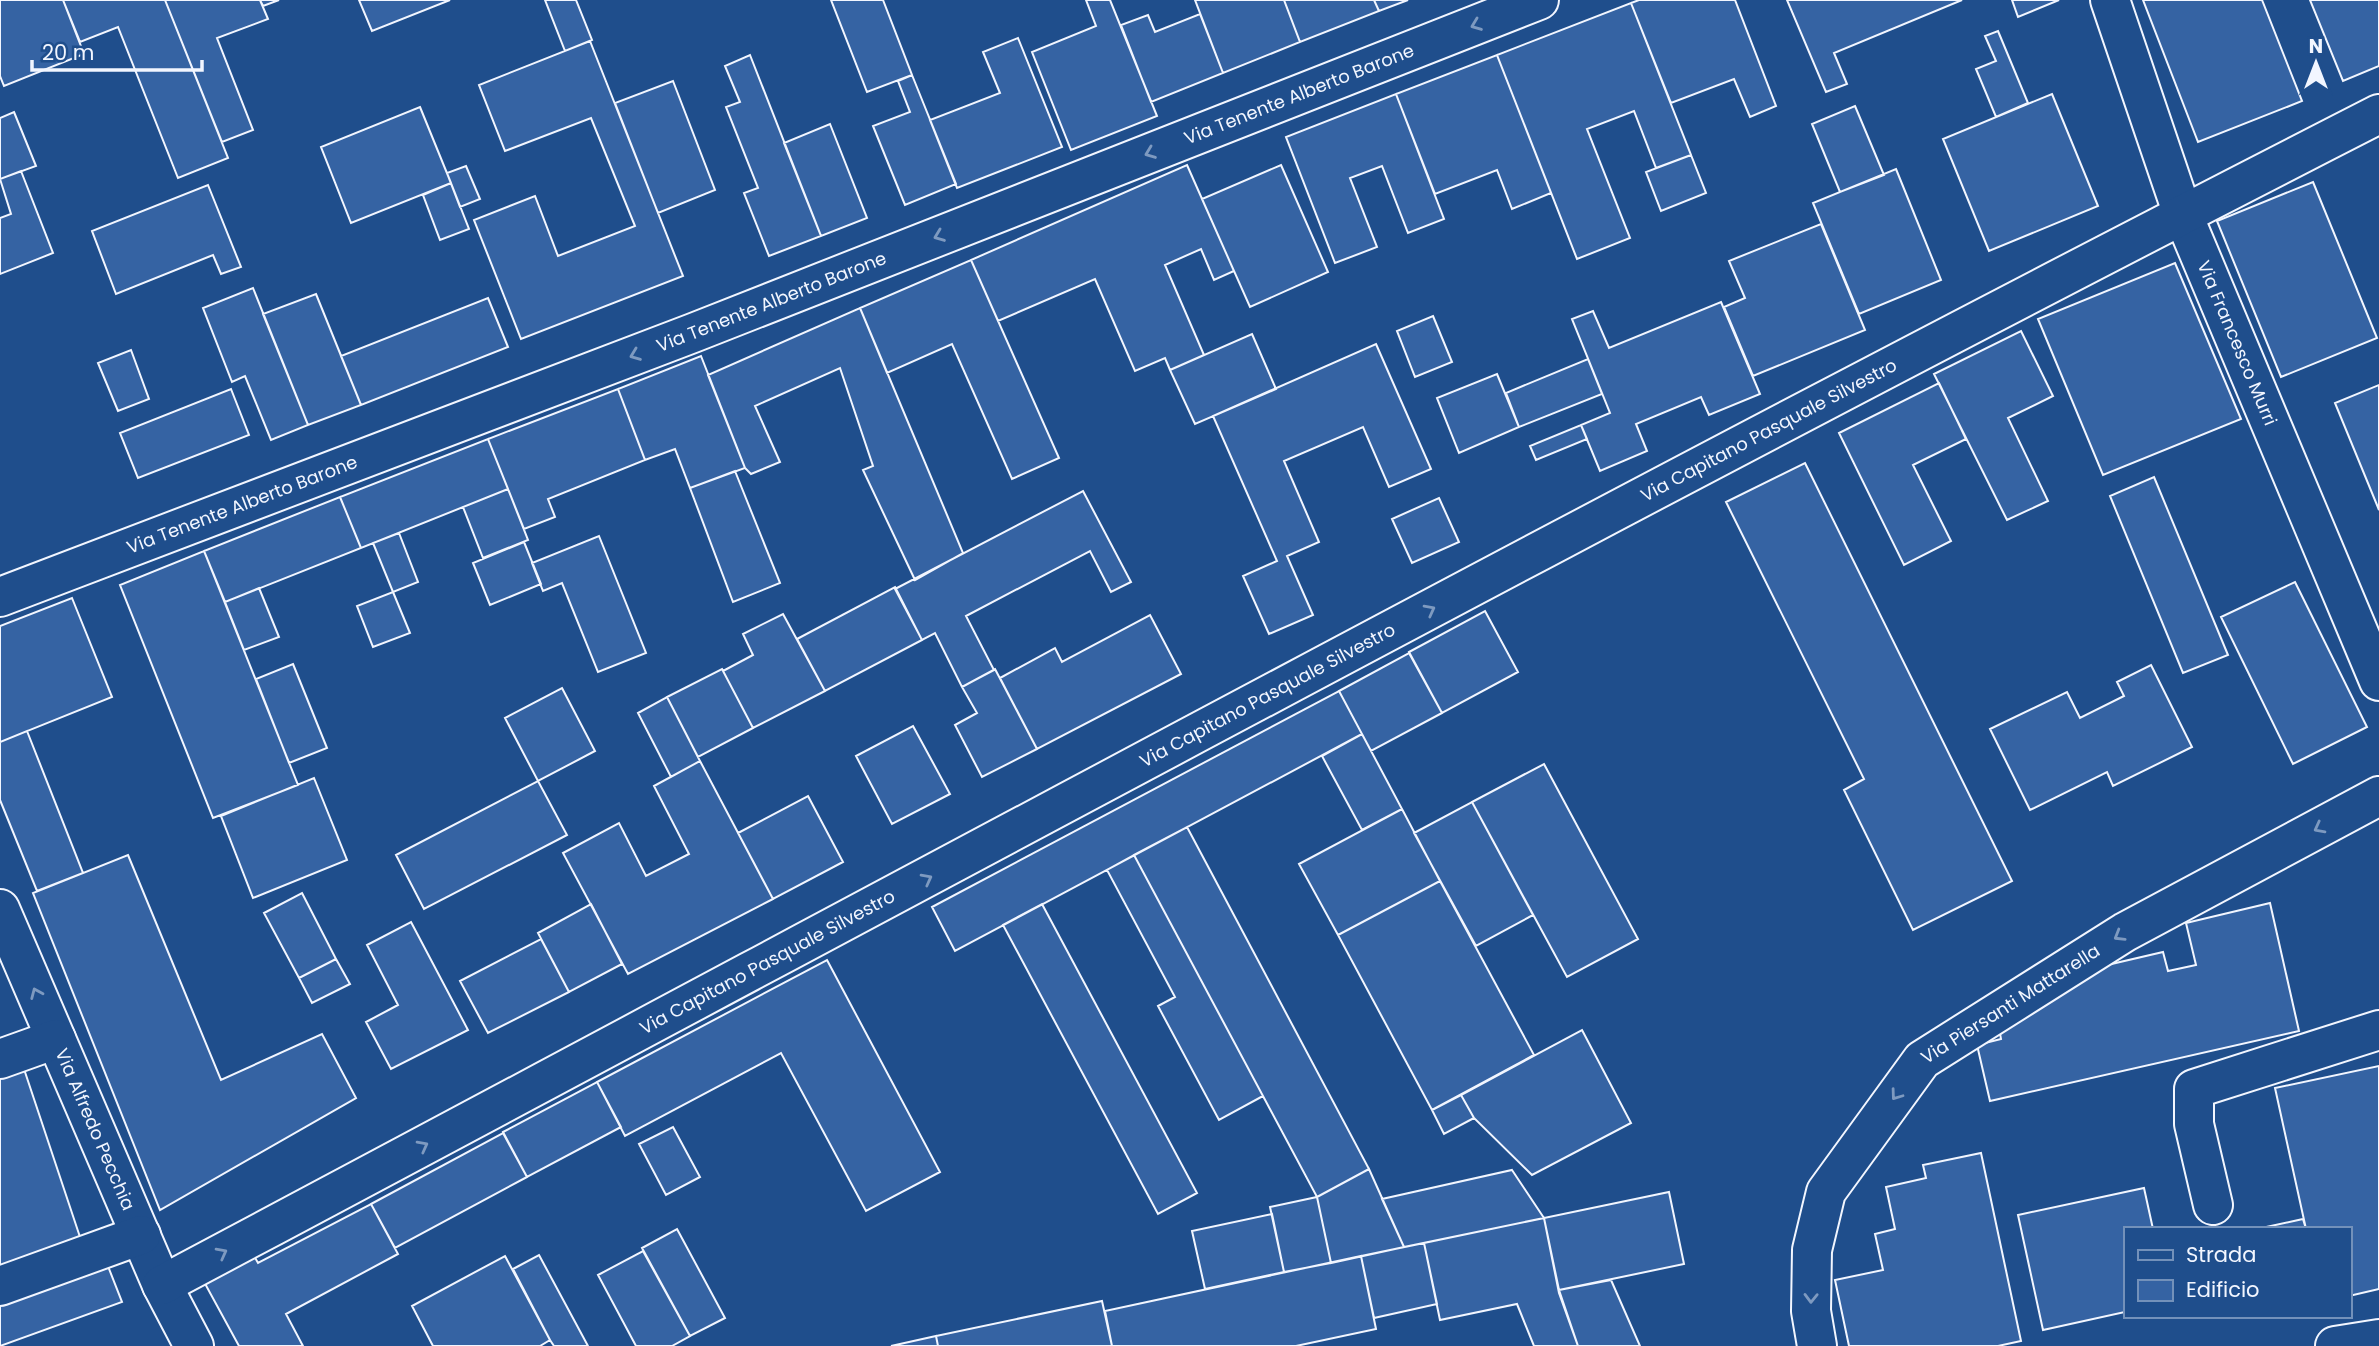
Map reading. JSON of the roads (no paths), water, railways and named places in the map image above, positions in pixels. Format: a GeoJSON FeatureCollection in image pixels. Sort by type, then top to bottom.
{"type":"FeatureCollection","features":[{"type":"Feature","properties":{"kind":"street","name":"Via Tenente Alberto Barone"},"geometry":{"type":"LineString","coordinates":[[0,597],[705,328],[1539,0]]}},
{"type":"Feature","properties":{"kind":"street","name":"Via Francesco Murri"},"geometry":{"type":"LineString","coordinates":[[2110,0],[2183,215],[2379,681]]}},
{"type":"Feature","properties":{"kind":"street","name":"Via Capitano Pasquale Silvestro"},"geometry":{"type":"LineString","coordinates":[[162,1285],[1082,797],[1657,487],[2379,114]]}},
{"type":"Feature","properties":{"kind":"street","name":"Via Piersanti Mattarella"},"geometry":{"type":"LineString","coordinates":[[1817,1346],[1811,1311],[1812,1250],[1826,1192],[1922,1060],[2125,932],[2379,796]]}},
{"type":"Feature","properties":{"kind":"street","name":"Via Alfredo Pecchia"},"geometry":{"type":"LineString","coordinates":[[0,909],[162,1285],[194,1346]]}},
{"type":"Feature","properties":{"kind":"street"},"geometry":{"type":"LineString","coordinates":[[2213,1205],[2194,1124],[2194,1089],[2379,1030]]}},
{"type":"Feature","properties":{"kind":"street"},"geometry":{"type":"LineString","coordinates":[[0,1059],[56,1039]]}},
{"type":"Feature","properties":{"kind":"street"},"geometry":{"type":"LineString","coordinates":[[0,1286],[141,1235]]}},
{"type":"Feature","properties":{"kind":"street"},"geometry":{"type":"LineString","coordinates":[[2335,1346],[2379,1339]]}}]}
